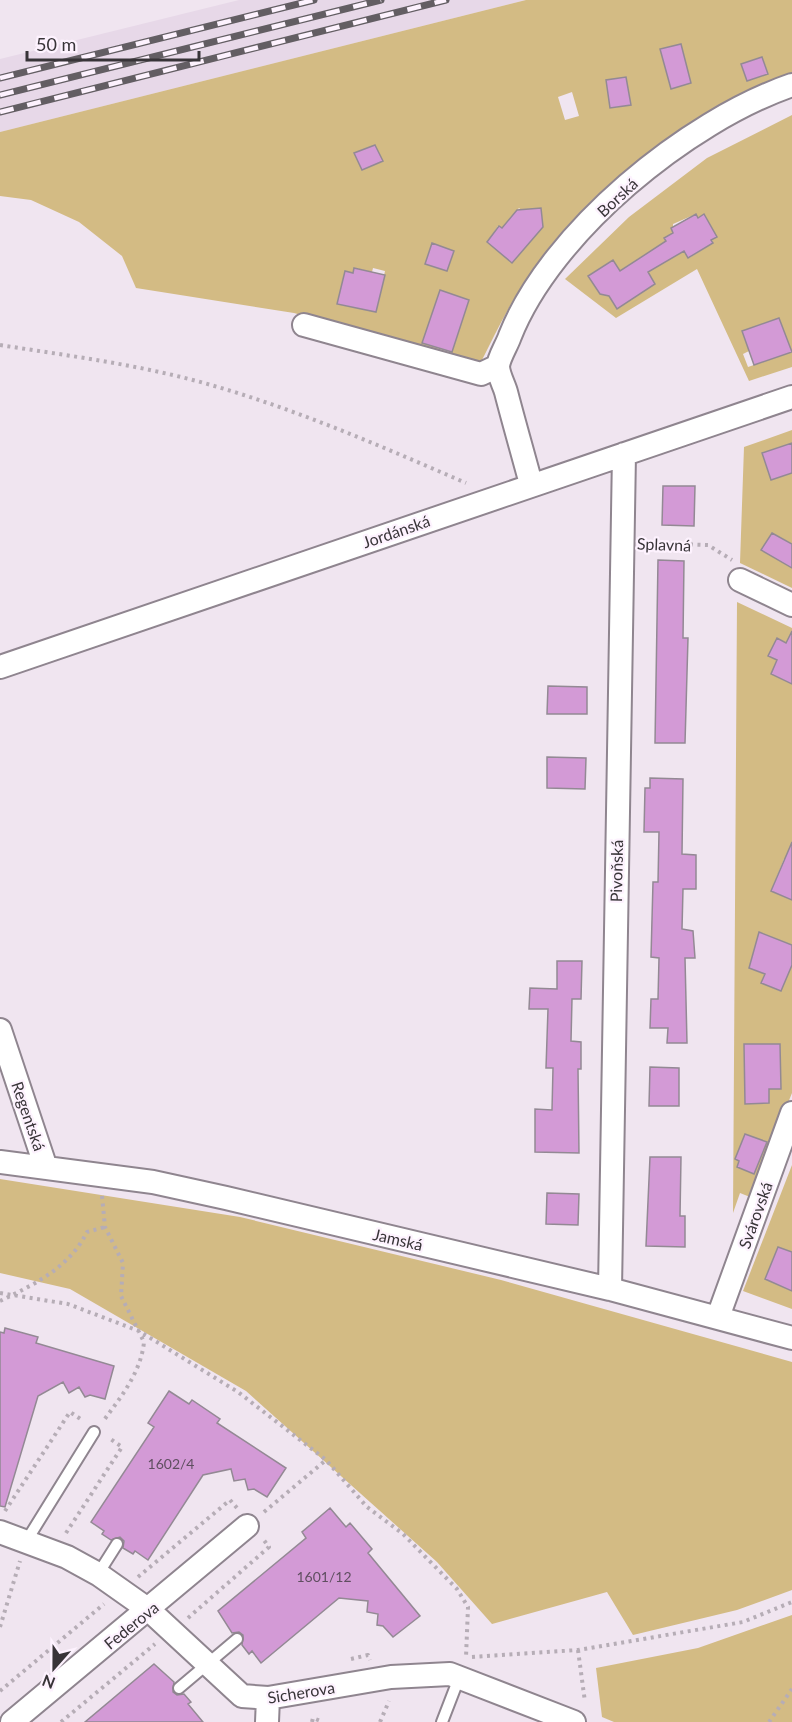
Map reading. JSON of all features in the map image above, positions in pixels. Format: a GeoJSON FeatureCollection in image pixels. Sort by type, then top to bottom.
{"type":"FeatureCollection","features":[{"type":"Feature","properties":{"kind":"street","name":"Borská"},"geometry":{"type":"LineString","coordinates":[[498,366],[519,315],[537,286],[583,228],[617,195],[695,133],[772,92],[792,86]]}},
{"type":"Feature","properties":{"kind":"street"},"geometry":{"type":"LineString","coordinates":[[304,325],[481,374],[498,366],[531,484]]}},
{"type":"Feature","properties":{"kind":"street","name":"Jordánská"},"geometry":{"type":"LineString","coordinates":[[0,667],[531,484],[792,397]]}},
{"type":"Feature","properties":{"kind":"street","name":"Pivoňská"},"geometry":{"type":"LineString","coordinates":[[610,1289],[624,454]]}},
{"type":"Feature","properties":{"kind":"street"},"geometry":{"type":"LineString","coordinates":[[740,580],[792,605]]}},
{"type":"Feature","properties":{"kind":"street","name":"Regentská"},"geometry":{"type":"LineString","coordinates":[[0,1030],[46,1168]]}},
{"type":"Feature","properties":{"kind":"street","name":"Svárovská"},"geometry":{"type":"LineString","coordinates":[[718,1317],[792,1113]]}},
{"type":"Feature","properties":{"kind":"street","name":"Jamská"},"geometry":{"type":"LineString","coordinates":[[0,1161],[153,1182],[610,1289],[792,1338]]}},
{"type":"Feature","properties":{"kind":"street","name":"Federova"},"geometry":{"type":"LineString","coordinates":[[12,1722],[247,1526]]}},
{"type":"Feature","properties":{"kind":"street","name":"Sicherova"},"geometry":{"type":"LineString","coordinates":[[0,1532],[27,1540],[98,1574],[149,1610],[242,1696],[268,1698],[391,1677],[458,1670],[551,1718],[580,1718]]}},
{"type":"Feature","properties":{"kind":"street"},"geometry":{"type":"LineString","coordinates":[[267,1722],[268,1698]]}},
{"type":"Feature","properties":{"kind":"lane"},"geometry":{"type":"LineString","coordinates":[[27,1540],[94,1432]]}},
{"type":"Feature","properties":{"kind":"lane"},"geometry":{"type":"LineString","coordinates":[[98,1574],[117,1544]]}},
{"type":"Feature","properties":{"kind":"lane"},"geometry":{"type":"LineString","coordinates":[[179,1688],[237,1639]]}},
{"type":"Feature","properties":{"kind":"lane"},"geometry":{"type":"LineString","coordinates":[[442,1722],[458,1670]]}},
{"type":"Feature","properties":{"kind":"path"},"geometry":{"type":"LineString","coordinates":[[0,345],[162,373],[212,385],[395,452],[467,484],[506,493]]}},
{"type":"Feature","properties":{"kind":"path","name":"Splavná"},"geometry":{"type":"LineString","coordinates":[[621,542],[708,545],[734,561],[740,580]]}},
{"type":"Feature","properties":{"kind":"path"},"geometry":{"type":"LineString","coordinates":[[94,1432],[123,1396],[136,1369],[144,1342],[121,1296],[123,1263],[105,1227],[102,1192],[106,1176]]}},
{"type":"Feature","properties":{"kind":"path"},"geometry":{"type":"LineString","coordinates":[[0,1301],[46,1278],[66,1262],[80,1246],[87,1232],[105,1227]]}},
{"type":"Feature","properties":{"kind":"path"},"geometry":{"type":"LineString","coordinates":[[0,1293],[68,1304],[139,1331],[238,1392],[326,1460],[367,1507],[403,1534],[457,1589],[468,1607],[458,1670],[743,1622],[792,1602]]}},
{"type":"Feature","properties":{"kind":"path"},"geometry":{"type":"LineString","coordinates":[[247,1526],[326,1460]]}},
{"type":"Feature","properties":{"kind":"path"},"geometry":{"type":"LineString","coordinates":[[0,1627],[27,1540]]}},
{"type":"Feature","properties":{"kind":"path"},"geometry":{"type":"LineString","coordinates":[[0,1691],[109,1599]]}},
{"type":"Feature","properties":{"kind":"path"},"geometry":{"type":"LineString","coordinates":[[61,1722],[162,1638]]}},
{"type":"Feature","properties":{"kind":"path"},"geometry":{"type":"LineString","coordinates":[[578,1650],[580,1718]]}},
{"type":"Feature","properties":{"kind":"path"},"geometry":{"type":"LineString","coordinates":[[769,1722],[792,1689]]}},
{"type":"Feature","properties":{"kind":"path"},"geometry":{"type":"LineString","coordinates":[[312,1722],[313,1718],[323,1722]]}},
{"type":"Feature","properties":{"kind":"shaded area"},"geometry":{"type":"Polygon","coordinates":[[[239,0],[526,0],[0,132],[0,59],[239,0]]]}},
{"type":"Feature","properties":{"kind":"shaded area"},"geometry":{"type":"Polygon","coordinates":[[[526,0],[792,0],[792,76],[747,92],[680,130],[630,167],[584,208],[544,254],[526,280],[509,307],[480,364],[294,313],[136,288],[122,256],[79,222],[31,200],[0,196],[0,132],[526,0]],[[661,49],[671,88],[691,83],[661,49]],[[762,57],[741,64],[747,81],[768,73],[762,57]],[[626,77],[606,81],[611,108],[631,105],[626,77]],[[572,92],[558,97],[565,120],[579,116],[572,92]],[[375,145],[355,154],[362,170],[382,161],[375,145]],[[519,208],[502,228],[498,226],[488,242],[512,263],[542,228],[542,214],[536,208],[527,215],[519,208]],[[432,243],[425,264],[447,271],[454,251],[432,243]],[[355,268],[353,273],[345,271],[337,304],[376,312],[385,271],[373,268],[372,272],[355,268]],[[440,290],[423,343],[451,353],[469,300],[440,290]]]}},
{"type":"Feature","properties":{"kind":"shaded area"},"geometry":{"type":"Polygon","coordinates":[[[792,115],[792,367],[749,381],[697,269],[616,318],[565,279],[629,217],[707,158],[792,115]],[[696,214],[673,224],[673,233],[664,238],[675,256],[684,251],[689,258],[713,243],[704,214],[698,218],[696,214]],[[639,259],[620,271],[613,261],[609,296],[617,308],[655,284],[639,259]],[[779,318],[742,331],[749,351],[743,354],[748,367],[791,352],[779,318]]]}},
{"type":"Feature","properties":{"kind":"shaded area"},"geometry":{"type":"Polygon","coordinates":[[[792,430],[792,544],[772,533],[761,550],[792,557],[792,588],[740,563],[744,447],[792,430]]]}},
{"type":"Feature","properties":{"kind":"shaded area"},"geometry":{"type":"Polygon","coordinates":[[[737,602],[792,628],[792,646],[777,639],[768,656],[777,660],[771,674],[792,684],[792,862],[784,859],[771,891],[792,900],[792,945],[759,932],[750,968],[764,974],[768,964],[789,972],[792,965],[792,1093],[750,1197],[740,1193],[733,1213],[737,602]],[[765,973],[761,983],[780,991],[785,981],[765,973]],[[744,1044],[745,1104],[769,1103],[769,1089],[781,1088],[780,1044],[744,1044]],[[745,1134],[735,1159],[756,1168],[767,1142],[745,1134]]]}},
{"type":"Feature","properties":{"kind":"shaded area"},"geometry":{"type":"Polygon","coordinates":[[[792,1165],[792,1252],[778,1247],[765,1279],[792,1291],[792,1309],[743,1291],[792,1165]]]}},
{"type":"Feature","properties":{"kind":"shaded area"},"geometry":{"type":"Polygon","coordinates":[[[0,1179],[240,1217],[501,1280],[792,1362],[792,1590],[737,1610],[633,1635],[607,1592],[492,1624],[437,1562],[246,1391],[70,1289],[0,1273],[0,1179]]]}},
{"type":"Feature","properties":{"kind":"shaded area"},"geometry":{"type":"Polygon","coordinates":[[[792,1615],[792,1722],[614,1722],[602,1717],[596,1668],[698,1648],[792,1615]]]}},
{"type":"Feature","properties":{"kind":"building"},"geometry":{"type":"Polygon","coordinates":[[[681,44],[691,83],[671,89],[660,49],[681,44]]]}},
{"type":"Feature","properties":{"kind":"building"},"geometry":{"type":"Polygon","coordinates":[[[762,57],[768,74],[747,81],[741,64],[762,57]]]}},
{"type":"Feature","properties":{"kind":"building"},"geometry":{"type":"Polygon","coordinates":[[[626,77],[631,105],[610,108],[606,80],[626,77]]]}},
{"type":"Feature","properties":{"kind":"building"},"geometry":{"type":"Polygon","coordinates":[[[375,145],[383,161],[362,170],[354,153],[375,145]]]}},
{"type":"Feature","properties":{"kind":"building"},"geometry":{"type":"Polygon","coordinates":[[[541,208],[543,227],[512,263],[487,242],[499,226],[502,228],[517,210],[541,208]]]}},
{"type":"Feature","properties":{"kind":"building"},"geometry":{"type":"Polygon","coordinates":[[[696,214],[698,218],[704,214],[717,237],[711,240],[713,243],[688,258],[684,251],[648,272],[655,284],[617,309],[609,296],[600,294],[588,276],[613,260],[620,271],[666,241],[664,238],[673,233],[671,228],[696,214]]]}},
{"type":"Feature","properties":{"kind":"building"},"geometry":{"type":"Polygon","coordinates":[[[432,243],[454,251],[447,271],[425,264],[432,243]]]}},
{"type":"Feature","properties":{"kind":"building"},"geometry":{"type":"Polygon","coordinates":[[[354,268],[385,275],[376,312],[337,304],[345,271],[353,273],[354,268]]]}},
{"type":"Feature","properties":{"kind":"building"},"geometry":{"type":"Polygon","coordinates":[[[440,290],[469,300],[452,352],[422,343],[440,290]]]}},
{"type":"Feature","properties":{"kind":"building"},"geometry":{"type":"Polygon","coordinates":[[[779,318],[792,352],[754,365],[742,331],[779,318]]]}},
{"type":"Feature","properties":{"kind":"building"},"geometry":{"type":"Polygon","coordinates":[[[792,443],[792,473],[771,480],[762,453],[792,443]]]}},
{"type":"Feature","properties":{"kind":"building"},"geometry":{"type":"Polygon","coordinates":[[[663,486],[695,486],[694,526],[662,525],[663,486]]]}},
{"type":"Feature","properties":{"kind":"building"},"geometry":{"type":"Polygon","coordinates":[[[772,533],[792,544],[792,568],[761,550],[772,533]]]}},
{"type":"Feature","properties":{"kind":"building"},"geometry":{"type":"Polygon","coordinates":[[[658,560],[684,561],[683,638],[688,638],[685,743],[655,743],[658,560]]]}},
{"type":"Feature","properties":{"kind":"building"},"geometry":{"type":"Polygon","coordinates":[[[792,631],[792,684],[771,674],[777,660],[768,656],[777,638],[786,643],[792,631]]]}},
{"type":"Feature","properties":{"kind":"building"},"geometry":{"type":"Polygon","coordinates":[[[548,686],[587,687],[587,714],[547,714],[548,686]]]}},
{"type":"Feature","properties":{"kind":"building"},"geometry":{"type":"Polygon","coordinates":[[[547,757],[586,758],[585,789],[547,788],[547,757]]]}},
{"type":"Feature","properties":{"kind":"building"},"geometry":{"type":"Polygon","coordinates":[[[650,778],[683,779],[682,854],[696,855],[696,889],[683,889],[682,929],[693,931],[695,958],[685,958],[687,1043],[667,1043],[668,1028],[650,1028],[651,999],[658,999],[659,958],[651,957],[653,882],[658,882],[659,832],[644,832],[645,788],[650,788],[650,778]]]}},
{"type":"Feature","properties":{"kind":"building"},"geometry":{"type":"Polygon","coordinates":[[[792,842],[792,900],[771,891],[792,842]]]}},
{"type":"Feature","properties":{"kind":"building"},"geometry":{"type":"Polygon","coordinates":[[[759,932],[792,945],[792,965],[781,991],[761,983],[765,974],[749,968],[759,932]]]}},
{"type":"Feature","properties":{"kind":"building"},"geometry":{"type":"Polygon","coordinates":[[[557,961],[582,961],[581,999],[572,999],[571,1041],[581,1042],[581,1069],[578,1069],[579,1153],[535,1152],[535,1109],[552,1110],[553,1068],[546,1068],[548,1009],[529,1009],[530,988],[557,989],[557,961]]]}},
{"type":"Feature","properties":{"kind":"building"},"geometry":{"type":"Polygon","coordinates":[[[744,1044],[780,1044],[781,1089],[769,1089],[769,1103],[745,1104],[744,1044]]]}},
{"type":"Feature","properties":{"kind":"building"},"geometry":{"type":"Polygon","coordinates":[[[650,1067],[679,1068],[679,1106],[649,1106],[650,1067]]]}},
{"type":"Feature","properties":{"kind":"building"},"geometry":{"type":"Polygon","coordinates":[[[745,1134],[767,1142],[754,1174],[737,1167],[739,1161],[735,1159],[745,1134]]]}},
{"type":"Feature","properties":{"kind":"building"},"geometry":{"type":"Polygon","coordinates":[[[650,1157],[681,1157],[680,1216],[685,1216],[685,1247],[646,1246],[650,1157]]]}},
{"type":"Feature","properties":{"kind":"building"},"geometry":{"type":"Polygon","coordinates":[[[547,1193],[579,1194],[578,1225],[546,1224],[547,1193]]]}},
{"type":"Feature","properties":{"kind":"building"},"geometry":{"type":"Polygon","coordinates":[[[778,1247],[792,1252],[792,1291],[765,1279],[778,1247]]]}},
{"type":"Feature","properties":{"kind":"building"},"geometry":{"type":"Polygon","coordinates":[[[5,1328],[38,1337],[36,1343],[114,1366],[105,1399],[90,1395],[85,1397],[79,1387],[69,1393],[63,1382],[38,1396],[5,1507],[0,1506],[0,1332],[4,1333],[5,1328]]]}},
{"type":"Feature","properties":{"kind":"building"},"geometry":{"type":"Polygon","coordinates":[[[169,1391],[189,1404],[192,1400],[220,1419],[217,1423],[286,1468],[267,1497],[254,1489],[248,1490],[245,1479],[234,1481],[231,1469],[203,1475],[148,1560],[135,1551],[133,1554],[123,1548],[124,1541],[120,1537],[111,1540],[102,1534],[104,1531],[91,1522],[154,1427],[148,1423],[169,1391]]]}},
{"type":"Feature","properties":{"kind":"building"},"geometry":{"type":"Polygon","coordinates":[[[330,1508],[346,1527],[350,1523],[372,1549],[368,1553],[420,1616],[393,1637],[383,1626],[377,1625],[378,1614],[367,1612],[368,1601],[339,1598],[261,1663],[252,1651],[249,1654],[242,1645],[243,1635],[239,1632],[232,1633],[218,1611],[306,1538],[302,1532],[330,1508]]]}},
{"type":"Feature","properties":{"kind":"building"},"geometry":{"type":"Polygon","coordinates":[[[154,1664],[174,1682],[173,1692],[177,1695],[184,1694],[191,1702],[188,1704],[203,1722],[85,1722],[154,1664]]]}},
{"type":"Feature","properties":{"kind":"railway"},"geometry":{"type":"LineString","coordinates":[[0,78],[314,0]]}},
{"type":"Feature","properties":{"kind":"railway"},"geometry":{"type":"LineString","coordinates":[[0,95],[381,0]]}},
{"type":"Feature","properties":{"kind":"railway"},"geometry":{"type":"LineString","coordinates":[[0,112],[446,0]]}}]}
